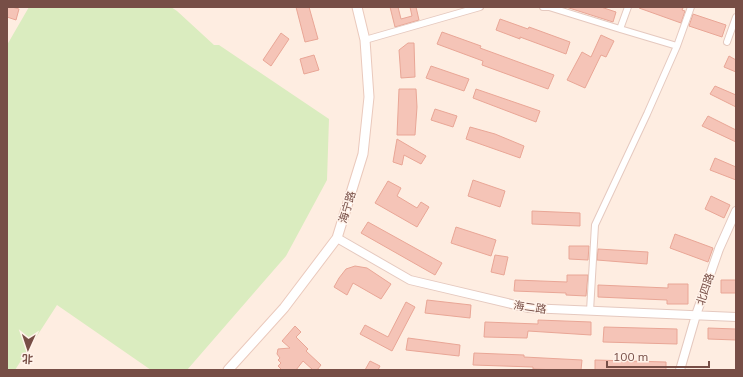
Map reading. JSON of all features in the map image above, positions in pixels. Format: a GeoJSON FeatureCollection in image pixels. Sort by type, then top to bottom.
{"type":"FeatureCollection","features":[{"type":"Feature","properties":{"kind":"main road","name":"海宁路"},"geometry":{"type":"LineString","coordinates":[[228,370],[284,308],[337,238],[363,154],[369,97],[365,40],[357,7]]}},
{"type":"Feature","properties":{"kind":"street"},"geometry":{"type":"LineString","coordinates":[[365,40],[480,7]]}},
{"type":"Feature","properties":{"kind":"street"},"geometry":{"type":"LineString","coordinates":[[543,7],[549,7],[677,46]]}},
{"type":"Feature","properties":{"kind":"street"},"geometry":{"type":"LineString","coordinates":[[620,29],[628,7]]}},
{"type":"Feature","properties":{"kind":"street"},"geometry":{"type":"LineString","coordinates":[[590,311],[595,225],[677,46],[691,7]]}},
{"type":"Feature","properties":{"kind":"street"},"geometry":{"type":"LineString","coordinates":[[727,42],[736,17]]}},
{"type":"Feature","properties":{"kind":"street","name":"北四路"},"geometry":{"type":"LineString","coordinates":[[680,370],[696,315],[719,249],[736,211]]}},
{"type":"Feature","properties":{"kind":"street","name":"海二路"},"geometry":{"type":"LineString","coordinates":[[337,238],[410,280],[528,308],[736,317]]}},
{"type":"Feature","properties":{"kind":"green space"},"geometry":{"type":"Polygon","coordinates":[[[29,7],[171,7],[214,45],[219,45],[329,119],[327,180],[286,256],[187,370],[151,370],[57,305],[15,370],[7,370],[7,45],[29,7]]]}},
{"type":"Feature","properties":{"kind":"building"},"geometry":{"type":"Polygon","coordinates":[[[7,7],[19,9],[16,20],[7,17],[7,7]]]}},
{"type":"Feature","properties":{"kind":"building"},"geometry":{"type":"Polygon","coordinates":[[[296,7],[309,7],[318,39],[305,42],[296,7]]]}},
{"type":"Feature","properties":{"kind":"building"},"geometry":{"type":"Polygon","coordinates":[[[390,7],[398,7],[401,19],[412,16],[410,7],[416,7],[419,20],[395,27],[390,7]]]}},
{"type":"Feature","properties":{"kind":"building"},"geometry":{"type":"Polygon","coordinates":[[[566,7],[601,7],[616,12],[613,22],[566,7]]]}},
{"type":"Feature","properties":{"kind":"building"},"geometry":{"type":"Polygon","coordinates":[[[639,7],[679,7],[683,8],[682,10],[685,11],[681,23],[639,7]]]}},
{"type":"Feature","properties":{"kind":"building"},"geometry":{"type":"Polygon","coordinates":[[[693,14],[726,25],[722,37],[689,26],[693,14]]]}},
{"type":"Feature","properties":{"kind":"building"},"geometry":{"type":"Polygon","coordinates":[[[500,19],[528,29],[529,27],[570,42],[566,54],[496,30],[500,19]]]}},
{"type":"Feature","properties":{"kind":"building"},"geometry":{"type":"Polygon","coordinates":[[[442,32],[481,46],[480,48],[554,75],[548,89],[482,65],[483,61],[437,44],[442,32]]]}},
{"type":"Feature","properties":{"kind":"building"},"geometry":{"type":"Polygon","coordinates":[[[281,33],[289,39],[271,66],[263,60],[281,33]]]}},
{"type":"Feature","properties":{"kind":"building"},"geometry":{"type":"Polygon","coordinates":[[[601,35],[614,41],[606,57],[601,55],[585,88],[567,80],[582,52],[591,57],[601,35]]]}},
{"type":"Feature","properties":{"kind":"building"},"geometry":{"type":"Polygon","coordinates":[[[408,43],[414,43],[415,77],[401,78],[399,50],[408,43]]]}},
{"type":"Feature","properties":{"kind":"building"},"geometry":{"type":"Polygon","coordinates":[[[314,55],[319,70],[304,74],[300,59],[314,55]]]}},
{"type":"Feature","properties":{"kind":"building"},"geometry":{"type":"Polygon","coordinates":[[[729,56],[736,60],[736,72],[724,67],[729,56]]]}},
{"type":"Feature","properties":{"kind":"building"},"geometry":{"type":"Polygon","coordinates":[[[431,66],[469,79],[464,91],[426,78],[431,66]]]}},
{"type":"Feature","properties":{"kind":"building"},"geometry":{"type":"Polygon","coordinates":[[[715,86],[736,95],[736,107],[710,94],[715,86]]]}},
{"type":"Feature","properties":{"kind":"building"},"geometry":{"type":"Polygon","coordinates":[[[399,89],[416,89],[417,107],[415,135],[397,135],[399,89]]]}},
{"type":"Feature","properties":{"kind":"building"},"geometry":{"type":"Polygon","coordinates":[[[476,89],[540,111],[536,122],[473,98],[476,89]]]}},
{"type":"Feature","properties":{"kind":"building"},"geometry":{"type":"Polygon","coordinates":[[[435,109],[457,116],[453,127],[431,120],[435,109]]]}},
{"type":"Feature","properties":{"kind":"building"},"geometry":{"type":"Polygon","coordinates":[[[708,116],[736,130],[736,142],[702,126],[708,116]]]}},
{"type":"Feature","properties":{"kind":"building"},"geometry":{"type":"Polygon","coordinates":[[[470,127],[495,134],[524,146],[520,158],[466,139],[470,127]]]}},
{"type":"Feature","properties":{"kind":"building"},"geometry":{"type":"Polygon","coordinates":[[[397,139],[426,156],[421,164],[404,155],[402,165],[393,162],[397,139]]]}},
{"type":"Feature","properties":{"kind":"building"},"geometry":{"type":"Polygon","coordinates":[[[715,158],[736,167],[736,180],[710,170],[715,158]]]}},
{"type":"Feature","properties":{"kind":"building"},"geometry":{"type":"Polygon","coordinates":[[[473,180],[505,191],[500,207],[468,196],[473,180]]]}},
{"type":"Feature","properties":{"kind":"building"},"geometry":{"type":"Polygon","coordinates":[[[388,181],[401,188],[397,196],[417,208],[421,202],[429,207],[417,227],[375,203],[388,181]]]}},
{"type":"Feature","properties":{"kind":"building"},"geometry":{"type":"Polygon","coordinates":[[[711,196],[730,205],[724,218],[705,209],[711,196]]]}},
{"type":"Feature","properties":{"kind":"building"},"geometry":{"type":"Polygon","coordinates":[[[532,211],[580,213],[580,226],[532,224],[532,211]]]}},
{"type":"Feature","properties":{"kind":"building"},"geometry":{"type":"Polygon","coordinates":[[[368,222],[442,263],[435,275],[361,233],[368,222]]]}},
{"type":"Feature","properties":{"kind":"building"},"geometry":{"type":"Polygon","coordinates":[[[456,227],[496,240],[491,256],[451,243],[456,227]]]}},
{"type":"Feature","properties":{"kind":"building"},"geometry":{"type":"Polygon","coordinates":[[[675,234],[713,248],[708,262],[670,248],[675,234]]]}},
{"type":"Feature","properties":{"kind":"building"},"geometry":{"type":"Polygon","coordinates":[[[569,246],[589,246],[588,260],[569,259],[569,246]]]}},
{"type":"Feature","properties":{"kind":"building"},"geometry":{"type":"Polygon","coordinates":[[[598,249],[648,252],[647,264],[597,260],[598,249]]]}},
{"type":"Feature","properties":{"kind":"building"},"geometry":{"type":"Polygon","coordinates":[[[495,255],[508,257],[504,275],[491,272],[495,255]]]}},
{"type":"Feature","properties":{"kind":"building"},"geometry":{"type":"Polygon","coordinates":[[[355,266],[367,268],[391,284],[381,299],[353,283],[347,295],[334,287],[346,269],[355,266]]]}},
{"type":"Feature","properties":{"kind":"building"},"geometry":{"type":"Polygon","coordinates":[[[567,275],[588,275],[586,296],[566,295],[566,293],[514,291],[515,280],[567,282],[567,275]]]}},
{"type":"Feature","properties":{"kind":"building"},"geometry":{"type":"Polygon","coordinates":[[[721,280],[736,280],[736,293],[721,293],[721,280]]]}},
{"type":"Feature","properties":{"kind":"building"},"geometry":{"type":"Polygon","coordinates":[[[668,284],[688,284],[688,304],[667,304],[667,300],[598,297],[598,285],[668,288],[668,284]]]}},
{"type":"Feature","properties":{"kind":"building"},"geometry":{"type":"Polygon","coordinates":[[[427,300],[471,305],[470,318],[425,313],[427,300]]]}},
{"type":"Feature","properties":{"kind":"building"},"geometry":{"type":"Polygon","coordinates":[[[406,302],[415,307],[392,351],[360,334],[365,325],[388,337],[406,302]]]}},
{"type":"Feature","properties":{"kind":"building"},"geometry":{"type":"Polygon","coordinates":[[[538,320],[591,322],[591,335],[528,331],[527,338],[484,337],[485,322],[538,324],[538,320]]]}},
{"type":"Feature","properties":{"kind":"building"},"geometry":{"type":"Polygon","coordinates":[[[295,326],[301,332],[296,337],[308,349],[306,351],[321,365],[317,370],[313,370],[303,361],[296,370],[282,370],[278,366],[281,363],[278,360],[280,358],[277,354],[278,349],[290,348],[282,341],[295,326]]]}},
{"type":"Feature","properties":{"kind":"building"},"geometry":{"type":"Polygon","coordinates":[[[604,327],[677,329],[677,344],[603,342],[604,327]]]}},
{"type":"Feature","properties":{"kind":"building"},"geometry":{"type":"Polygon","coordinates":[[[708,328],[736,329],[736,340],[708,339],[708,328]]]}},
{"type":"Feature","properties":{"kind":"building"},"geometry":{"type":"Polygon","coordinates":[[[408,338],[460,345],[459,356],[406,350],[408,338]]]}},
{"type":"Feature","properties":{"kind":"building"},"geometry":{"type":"Polygon","coordinates":[[[474,353],[524,355],[524,357],[582,360],[581,370],[533,369],[533,367],[473,365],[474,353]]]}},
{"type":"Feature","properties":{"kind":"building"},"geometry":{"type":"Polygon","coordinates":[[[595,360],[666,362],[666,370],[595,370],[595,360]]]}},
{"type":"Feature","properties":{"kind":"building"},"geometry":{"type":"Polygon","coordinates":[[[370,361],[380,366],[378,370],[365,370],[370,361]]]}}]}
